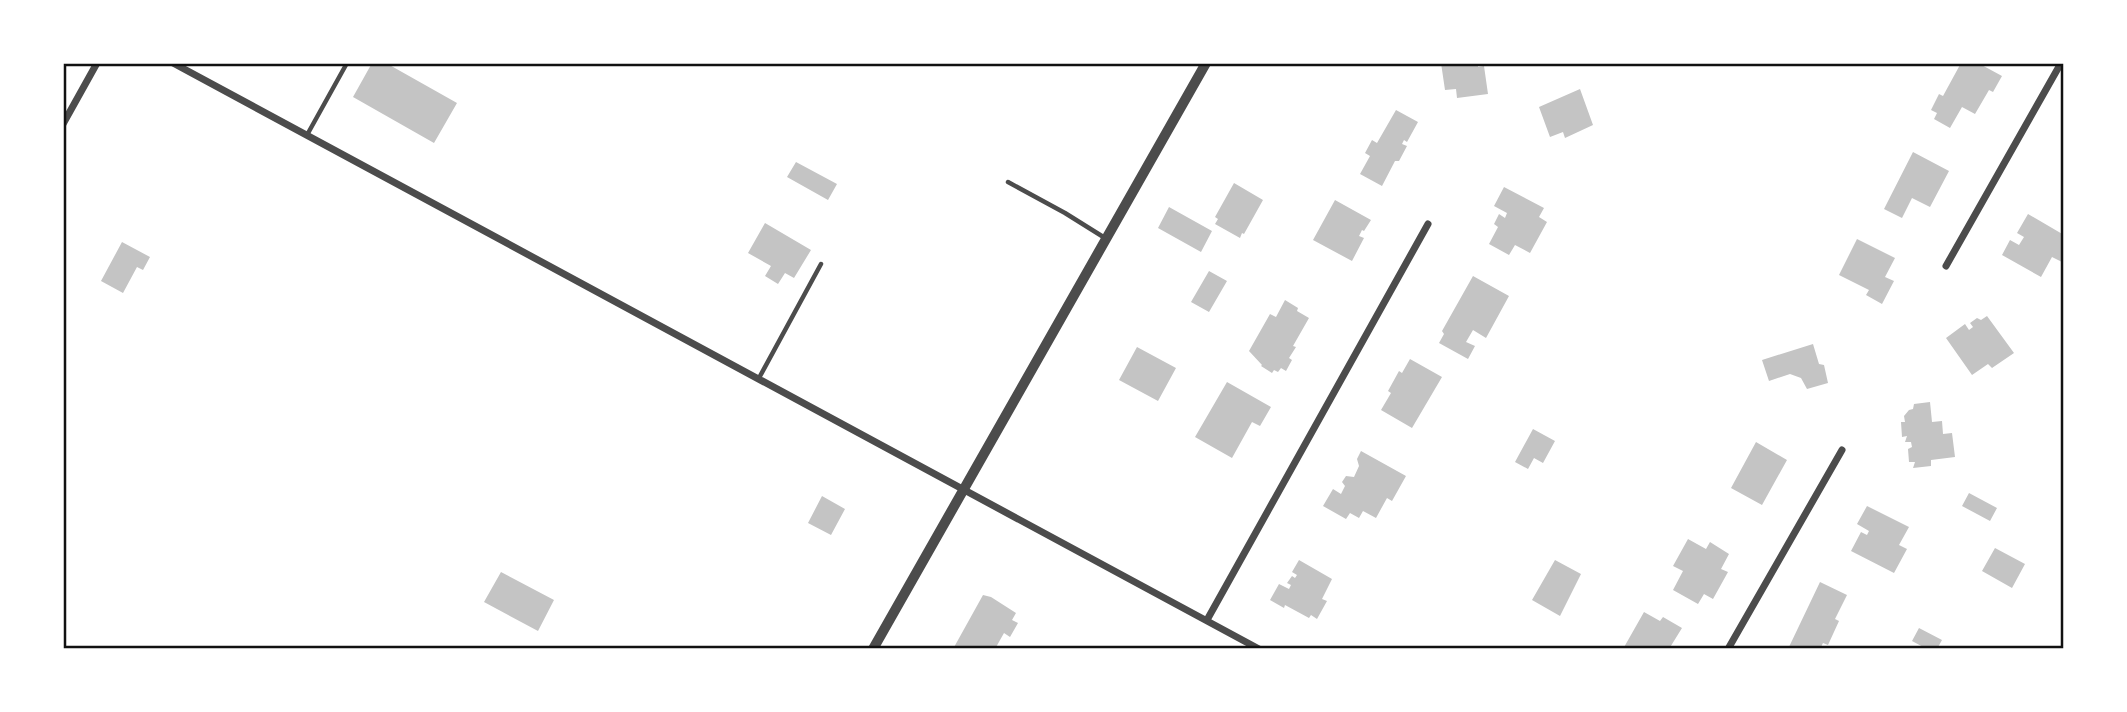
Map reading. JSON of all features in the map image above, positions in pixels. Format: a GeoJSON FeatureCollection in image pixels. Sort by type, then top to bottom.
{"type":"FeatureCollection","features":[{"type":"Feature","properties":{"kind":"street"},"geometry":{"type":"LineString","coordinates":[[63,124],[97,63]]}},
{"type":"Feature","properties":{"kind":"street"},"geometry":{"type":"LineString","coordinates":[[173,63],[1259,649]]}},
{"type":"Feature","properties":{"kind":"street"},"geometry":{"type":"LineString","coordinates":[[873,649],[1206,63]]}},
{"type":"Feature","properties":{"kind":"street"},"geometry":{"type":"LineString","coordinates":[[1946,266],[2061,63]]}},
{"type":"Feature","properties":{"kind":"street"},"geometry":{"type":"LineString","coordinates":[[1207,620],[1428,224]]}},
{"type":"Feature","properties":{"kind":"street"},"geometry":{"type":"LineString","coordinates":[[1728,649],[1842,450]]}},
{"type":"Feature","properties":{"kind":"lane"},"geometry":{"type":"LineString","coordinates":[[307,135],[347,63]]}},
{"type":"Feature","properties":{"kind":"lane"},"geometry":{"type":"LineString","coordinates":[[1008,182],[1106,239]]}},
{"type":"Feature","properties":{"kind":"lane"},"geometry":{"type":"LineString","coordinates":[[759,378],[821,264]]}},
{"type":"Feature","properties":{"kind":"building"},"geometry":{"type":"Polygon","coordinates":[[[372,63],[386,63],[457,103],[434,143],[353,97],[372,63]]]}},
{"type":"Feature","properties":{"kind":"building"},"geometry":{"type":"Polygon","coordinates":[[[1441,63],[1478,63],[1478,67],[1484,66],[1488,94],[1457,98],[1456,89],[1445,90],[1441,63]]]}},
{"type":"Feature","properties":{"kind":"building"},"geometry":{"type":"Polygon","coordinates":[[[1961,63],[1978,63],[2002,76],[1993,92],[1989,90],[1975,114],[1962,107],[1950,128],[1934,119],[1937,113],[1931,110],[1939,94],[1943,96],[1961,63]]]}},
{"type":"Feature","properties":{"kind":"building"},"geometry":{"type":"Polygon","coordinates":[[[1580,89],[1593,125],[1565,138],[1563,132],[1550,137],[1539,107],[1580,89]]]}},
{"type":"Feature","properties":{"kind":"building"},"geometry":{"type":"Polygon","coordinates":[[[1396,110],[1418,122],[1407,142],[1404,140],[1402,144],[1407,146],[1399,161],[1395,161],[1382,186],[1360,174],[1370,156],[1365,153],[1372,140],[1377,143],[1396,110]]]}},
{"type":"Feature","properties":{"kind":"building"},"geometry":{"type":"Polygon","coordinates":[[[1913,152],[1949,171],[1930,207],[1912,198],[1902,218],[1884,209],[1913,152]]]}},
{"type":"Feature","properties":{"kind":"building"},"geometry":{"type":"Polygon","coordinates":[[[796,162],[837,184],[828,200],[787,177],[796,162]]]}},
{"type":"Feature","properties":{"kind":"building"},"geometry":{"type":"Polygon","coordinates":[[[1234,183],[1263,200],[1240,238],[1215,224],[1218,219],[1215,217],[1234,183]]]}},
{"type":"Feature","properties":{"kind":"building"},"geometry":{"type":"Polygon","coordinates":[[[1504,187],[1544,208],[1539,217],[1547,222],[1530,253],[1515,245],[1509,255],[1489,244],[1498,227],[1494,224],[1499,214],[1505,218],[1507,213],[1494,206],[1504,187]]]}},
{"type":"Feature","properties":{"kind":"building"},"geometry":{"type":"Polygon","coordinates":[[[1335,200],[1371,220],[1359,236],[1364,238],[1352,261],[1313,240],[1335,200]]]}},
{"type":"Feature","properties":{"kind":"building"},"geometry":{"type":"Polygon","coordinates":[[[1169,207],[1212,231],[1201,252],[1158,228],[1169,207]]]}},
{"type":"Feature","properties":{"kind":"building"},"geometry":{"type":"Polygon","coordinates":[[[2028,214],[2064,235],[2064,263],[2052,257],[2041,277],[2002,255],[2010,240],[2019,245],[2024,237],[2017,233],[2028,214]]]}},
{"type":"Feature","properties":{"kind":"building"},"geometry":{"type":"Polygon","coordinates":[[[765,223],[811,250],[794,278],[785,273],[778,284],[765,276],[771,266],[748,253],[765,223]]]}},
{"type":"Feature","properties":{"kind":"building"},"geometry":{"type":"Polygon","coordinates":[[[1857,239],[1895,258],[1885,277],[1894,281],[1882,304],[1866,295],[1869,290],[1839,275],[1857,239]]]}},
{"type":"Feature","properties":{"kind":"building"},"geometry":{"type":"Polygon","coordinates":[[[122,242],[150,257],[143,270],[137,267],[123,293],[101,281],[122,242]]]}},
{"type":"Feature","properties":{"kind":"building"},"geometry":{"type":"Polygon","coordinates":[[[1209,271],[1227,281],[1209,312],[1191,302],[1209,271]]]}},
{"type":"Feature","properties":{"kind":"building"},"geometry":{"type":"Polygon","coordinates":[[[1473,276],[1509,296],[1486,338],[1473,330],[1466,342],[1475,346],[1468,359],[1439,343],[1444,334],[1442,331],[1473,276]]]}},
{"type":"Feature","properties":{"kind":"building"},"geometry":{"type":"Polygon","coordinates":[[[1285,300],[1309,318],[1293,346],[1296,347],[1289,358],[1292,360],[1286,371],[1281,368],[1272,373],[1261,366],[1249,351],[1270,314],[1276,317],[1285,300]]]}},
{"type":"Feature","properties":{"kind":"building"},"geometry":{"type":"Polygon","coordinates":[[[1987,316],[2014,353],[1992,368],[1988,364],[1972,375],[1946,338],[1965,324],[1969,330],[1973,327],[1970,323],[1987,316]]]}},
{"type":"Feature","properties":{"kind":"building"},"geometry":{"type":"Polygon","coordinates":[[[1813,344],[1819,364],[1824,365],[1828,383],[1807,389],[1801,378],[1790,374],[1769,381],[1762,360],[1813,344]]]}},
{"type":"Feature","properties":{"kind":"building"},"geometry":{"type":"Polygon","coordinates":[[[1137,347],[1176,368],[1158,401],[1119,380],[1137,347]]]}},
{"type":"Feature","properties":{"kind":"building"},"geometry":{"type":"Polygon","coordinates":[[[1410,359],[1442,377],[1412,428],[1381,410],[1399,371],[1402,373],[1410,359]]]}},
{"type":"Feature","properties":{"kind":"building"},"geometry":{"type":"Polygon","coordinates":[[[1227,382],[1271,407],[1260,426],[1252,422],[1232,458],[1195,437],[1227,382]]]}},
{"type":"Feature","properties":{"kind":"building"},"geometry":{"type":"Polygon","coordinates":[[[1930,402],[1932,422],[1942,421],[1943,434],[1952,433],[1955,457],[1931,460],[1931,466],[1913,468],[1915,462],[1909,462],[1908,449],[1912,447],[1911,442],[1905,442],[1907,436],[1902,437],[1901,422],[1905,422],[1904,416],[1913,409],[1914,404],[1930,402]]]}},
{"type":"Feature","properties":{"kind":"building"},"geometry":{"type":"Polygon","coordinates":[[[1533,429],[1555,441],[1543,463],[1534,458],[1528,469],[1515,462],[1533,429]]]}},
{"type":"Feature","properties":{"kind":"building"},"geometry":{"type":"Polygon","coordinates":[[[1756,442],[1787,460],[1762,505],[1731,488],[1756,442]]]}},
{"type":"Feature","properties":{"kind":"building"},"geometry":{"type":"Polygon","coordinates":[[[1361,451],[1406,476],[1392,501],[1387,498],[1376,518],[1363,511],[1359,518],[1350,513],[1346,519],[1323,506],[1333,489],[1341,494],[1345,486],[1342,482],[1346,476],[1354,477],[1361,451]]]}},
{"type":"Feature","properties":{"kind":"building"},"geometry":{"type":"Polygon","coordinates":[[[1969,493],[1997,508],[1990,521],[1962,506],[1969,493]]]}},
{"type":"Feature","properties":{"kind":"building"},"geometry":{"type":"Polygon","coordinates":[[[822,496],[845,509],[831,535],[808,523],[822,496]]]}},
{"type":"Feature","properties":{"kind":"building"},"geometry":{"type":"Polygon","coordinates":[[[1867,506],[1909,527],[1899,545],[1907,549],[1894,573],[1851,551],[1861,532],[1867,535],[1869,531],[1857,524],[1867,506]]]}},
{"type":"Feature","properties":{"kind":"building"},"geometry":{"type":"Polygon","coordinates":[[[1688,539],[1706,549],[1710,542],[1729,554],[1721,569],[1728,572],[1713,599],[1704,594],[1698,604],[1673,590],[1683,571],[1673,566],[1688,539]]]}},
{"type":"Feature","properties":{"kind":"building"},"geometry":{"type":"Polygon","coordinates":[[[1995,548],[2025,564],[2012,588],[1982,571],[1995,548]]]}},
{"type":"Feature","properties":{"kind":"building"},"geometry":{"type":"Polygon","coordinates":[[[1299,560],[1332,579],[1322,599],[1327,601],[1317,619],[1311,615],[1309,618],[1285,605],[1284,608],[1270,600],[1279,584],[1289,589],[1291,585],[1287,583],[1292,576],[1295,578],[1297,575],[1292,572],[1299,560]]]}},
{"type":"Feature","properties":{"kind":"building"},"geometry":{"type":"Polygon","coordinates":[[[1555,560],[1581,574],[1560,616],[1532,600],[1555,560]]]}},
{"type":"Feature","properties":{"kind":"building"},"geometry":{"type":"Polygon","coordinates":[[[501,572],[554,600],[538,631],[484,602],[501,572]]]}},
{"type":"Feature","properties":{"kind":"building"},"geometry":{"type":"Polygon","coordinates":[[[1820,582],[1847,595],[1835,619],[1839,621],[1828,645],[1823,643],[1820,649],[1788,649],[1820,582]]]}},
{"type":"Feature","properties":{"kind":"building"},"geometry":{"type":"Polygon","coordinates":[[[983,595],[1016,613],[1012,620],[1018,623],[1010,637],[1004,633],[995,649],[953,649],[983,595]]]}},
{"type":"Feature","properties":{"kind":"building"},"geometry":{"type":"Polygon","coordinates":[[[1644,612],[1660,621],[1663,617],[1682,628],[1669,649],[1623,649],[1644,612]]]}},
{"type":"Feature","properties":{"kind":"building"},"geometry":{"type":"Polygon","coordinates":[[[1919,628],[1942,640],[1937,649],[1927,649],[1912,641],[1919,628]]]}}]}
